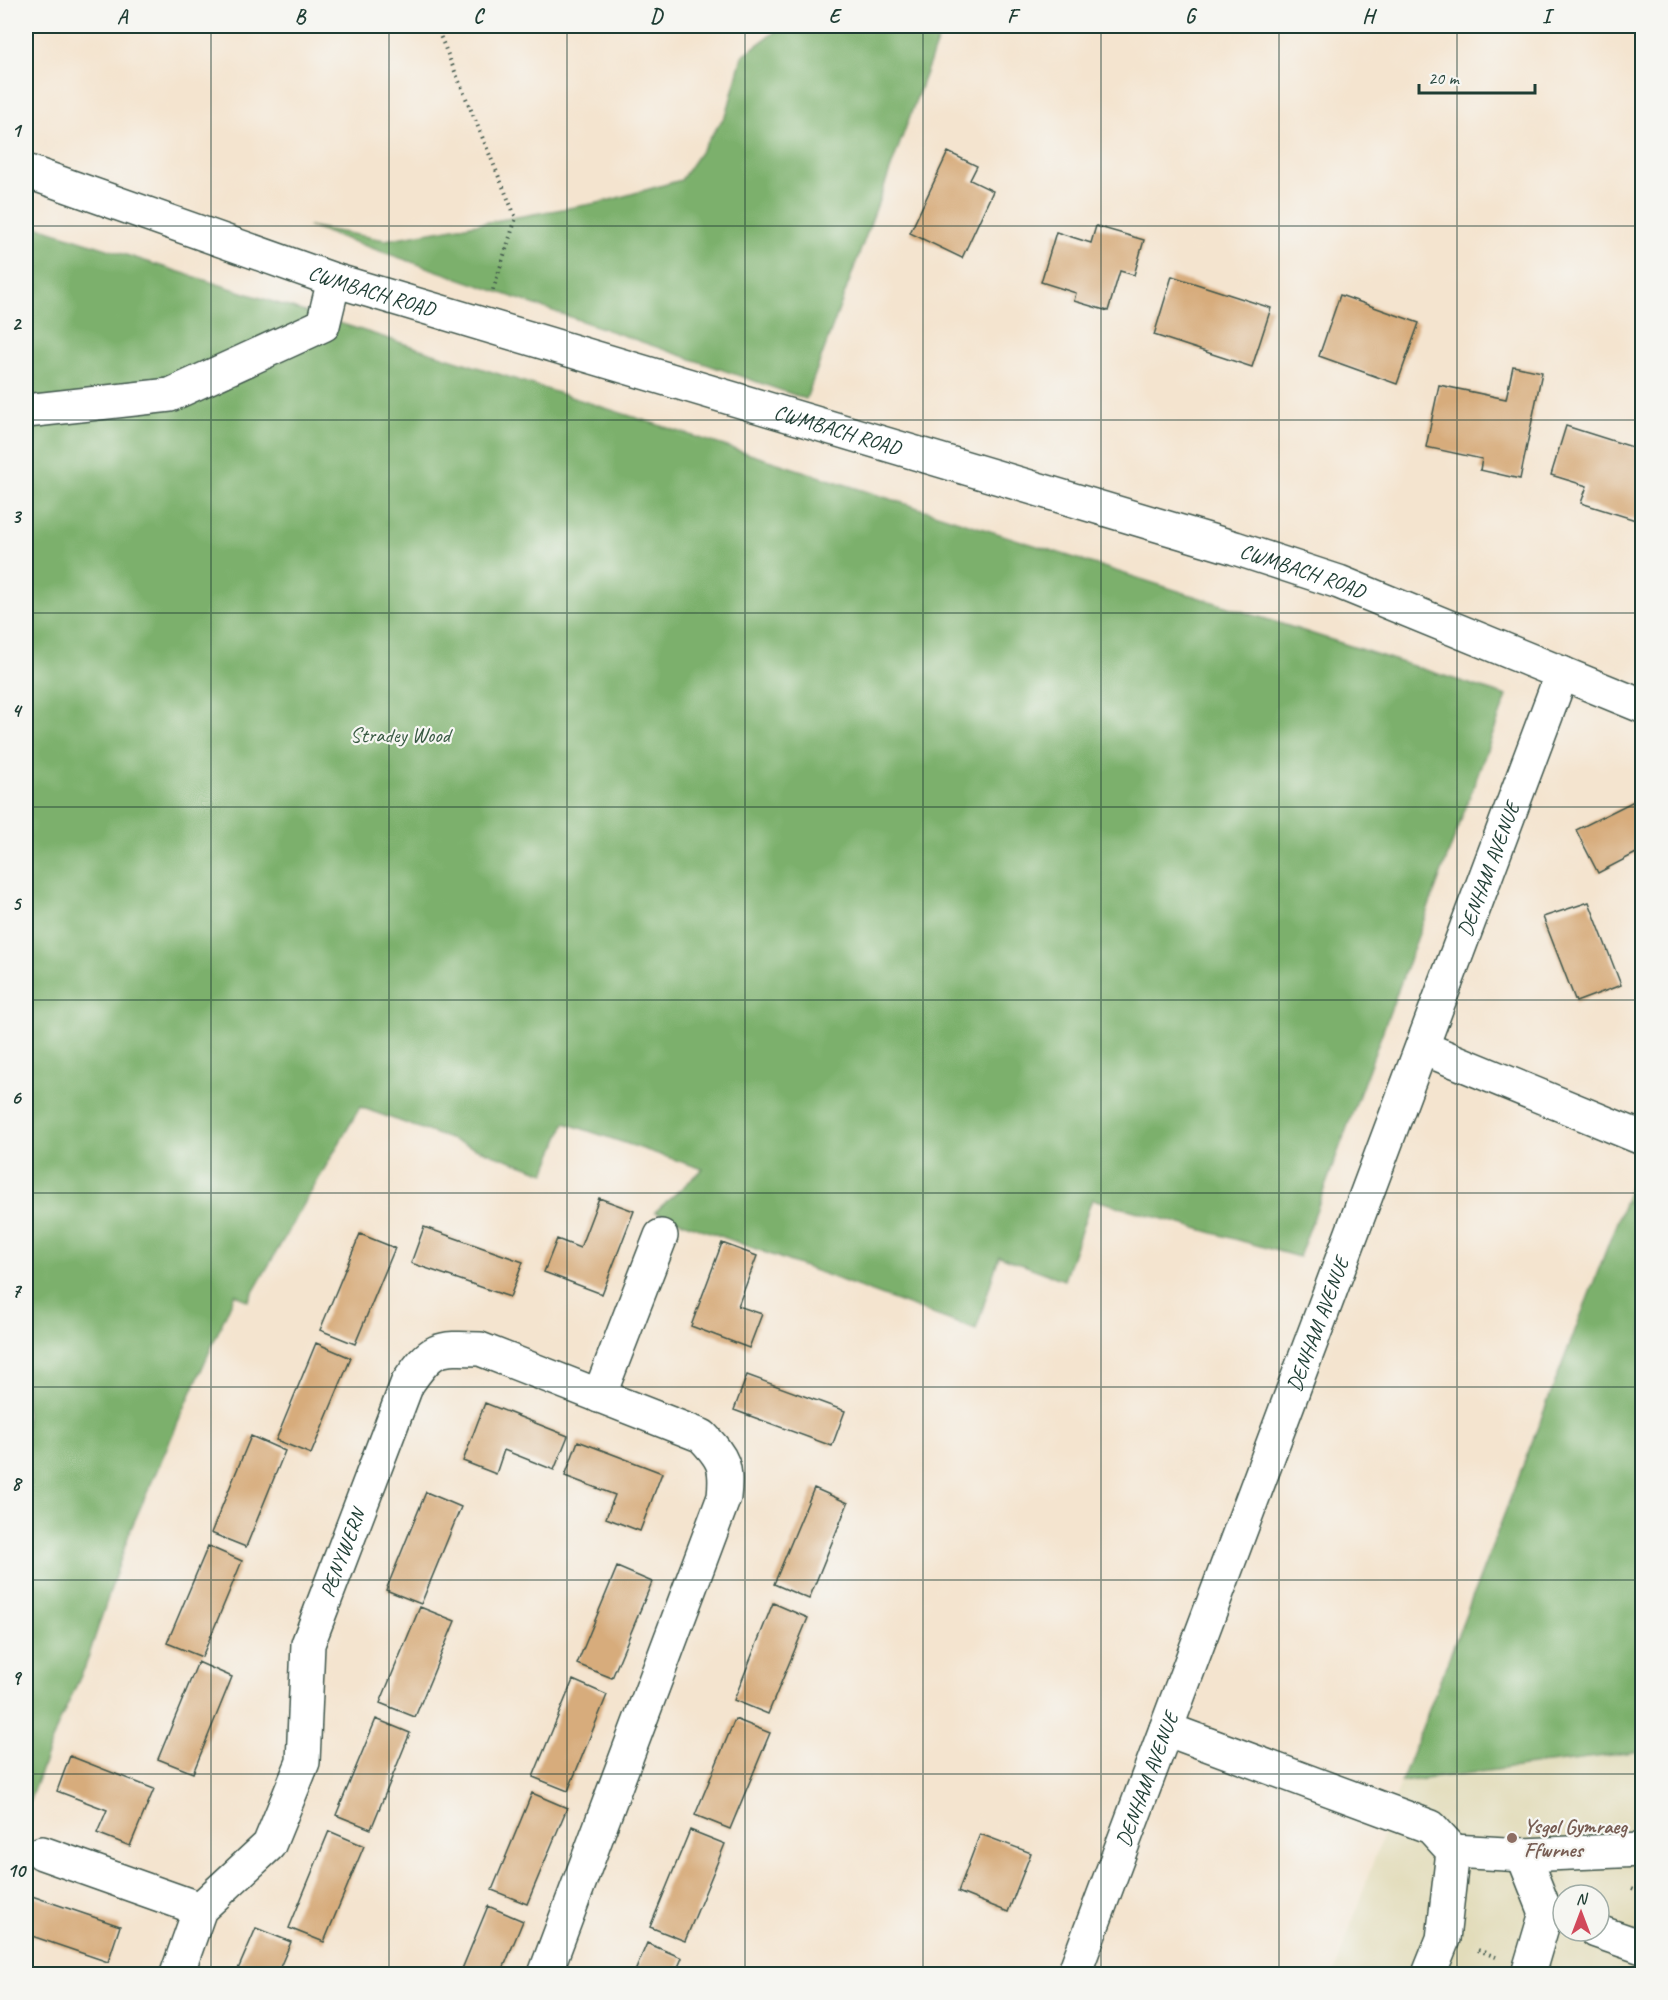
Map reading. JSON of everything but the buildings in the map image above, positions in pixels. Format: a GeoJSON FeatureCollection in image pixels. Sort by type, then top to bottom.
{"type":"FeatureCollection","features":[{"type":"Feature","properties":{"kind":"street","name":"CWMBACH ROAD"},"geometry":{"type":"LineString","coordinates":[[26,171],[334,280],[1235,548],[1339,582],[1642,706]]}},
{"type":"Feature","properties":{"kind":"street"},"geometry":{"type":"LineString","coordinates":[[26,411],[170,395],[323,325],[334,280]]}},
{"type":"Feature","properties":{"kind":"street","name":"DENHAM AVENUE"},"geometry":{"type":"LineString","coordinates":[[1074,1974],[1562,674]]}},
{"type":"Feature","properties":{"kind":"street"},"geometry":{"type":"LineString","coordinates":[[1423,1048],[1642,1138]]}},
{"type":"Feature","properties":{"kind":"street"},"geometry":{"type":"LineString","coordinates":[[599,1396],[661,1236]]}},
{"type":"Feature","properties":{"kind":"street","name":"PENYWERN"},"geometry":{"type":"LineString","coordinates":[[177,1974],[200,1909],[269,1845],[303,1762],[308,1644],[406,1384],[427,1356],[449,1347],[480,1349],[702,1436],[717,1452],[727,1473],[724,1497],[545,1974]]}},
{"type":"Feature","properties":{"kind":"street"},"geometry":{"type":"LineString","coordinates":[[1166,1730],[1431,1827],[1453,1851],[1523,1855],[1642,1850]]}},
{"type":"Feature","properties":{"kind":"street"},"geometry":{"type":"LineString","coordinates":[[1429,1974],[1443,1939],[1453,1851]]}},
{"type":"Feature","properties":{"kind":"street"},"geometry":{"type":"LineString","coordinates":[[42,1853],[200,1909]]}},
{"type":"Feature","properties":{"kind":"street"},"geometry":{"type":"LineString","coordinates":[[1523,1855],[1551,1908]]}},
{"type":"Feature","properties":{"kind":"street"},"geometry":{"type":"LineString","coordinates":[[1528,1974],[1551,1925]]}},
{"type":"Feature","properties":{"kind":"street"},"geometry":{"type":"LineString","coordinates":[[1611,1936],[1642,1947]]}},
{"type":"Feature","properties":{"kind":"path"},"geometry":{"type":"LineString","coordinates":[[436,26],[516,218],[482,324]]}},
{"type":"Feature","properties":{"kind":"shaded area","name":"Ysgol Gymraeg Ffwrnes"},"geometry":{"type":"Polygon","coordinates":[[[1642,1751],[1642,1974],[1334,1974],[1401,1782],[1642,1751]]]}},
{"type":"Feature","properties":{"kind":"green space"},"geometry":{"type":"Polygon","coordinates":[[[783,26],[943,26],[806,399],[308,226],[385,240],[603,202],[681,180],[727,113],[742,56],[783,26]]]}},
{"type":"Feature","properties":{"kind":"green space","name":"Stradey Wood"},"geometry":{"type":"Polygon","coordinates":[[[26,223],[1507,696],[1299,1257],[1092,1199],[1064,1280],[999,1256],[976,1330],[655,1212],[703,1169],[565,1123],[545,1173],[360,1107],[248,1301],[235,1294],[130,1531],[85,1667],[58,1725],[26,1810],[26,223]]]}},
{"type":"Feature","properties":{"kind":"green space"},"geometry":{"type":"Polygon","coordinates":[[[1639,1158],[1642,1159],[1642,1208],[1625,1201],[1639,1158]]]}},
{"type":"Feature","properties":{"kind":"green space"},"geometry":{"type":"Polygon","coordinates":[[[1625,1201],[1642,1208],[1642,1751],[1401,1782],[1625,1201]]]}},
{"type":"Feature","properties":{"kind":"place","name":"Ysgol Gymraeg Ffwrnes"},"geometry":{"type":"Point","coordinates":[1512,1838]}}]}
